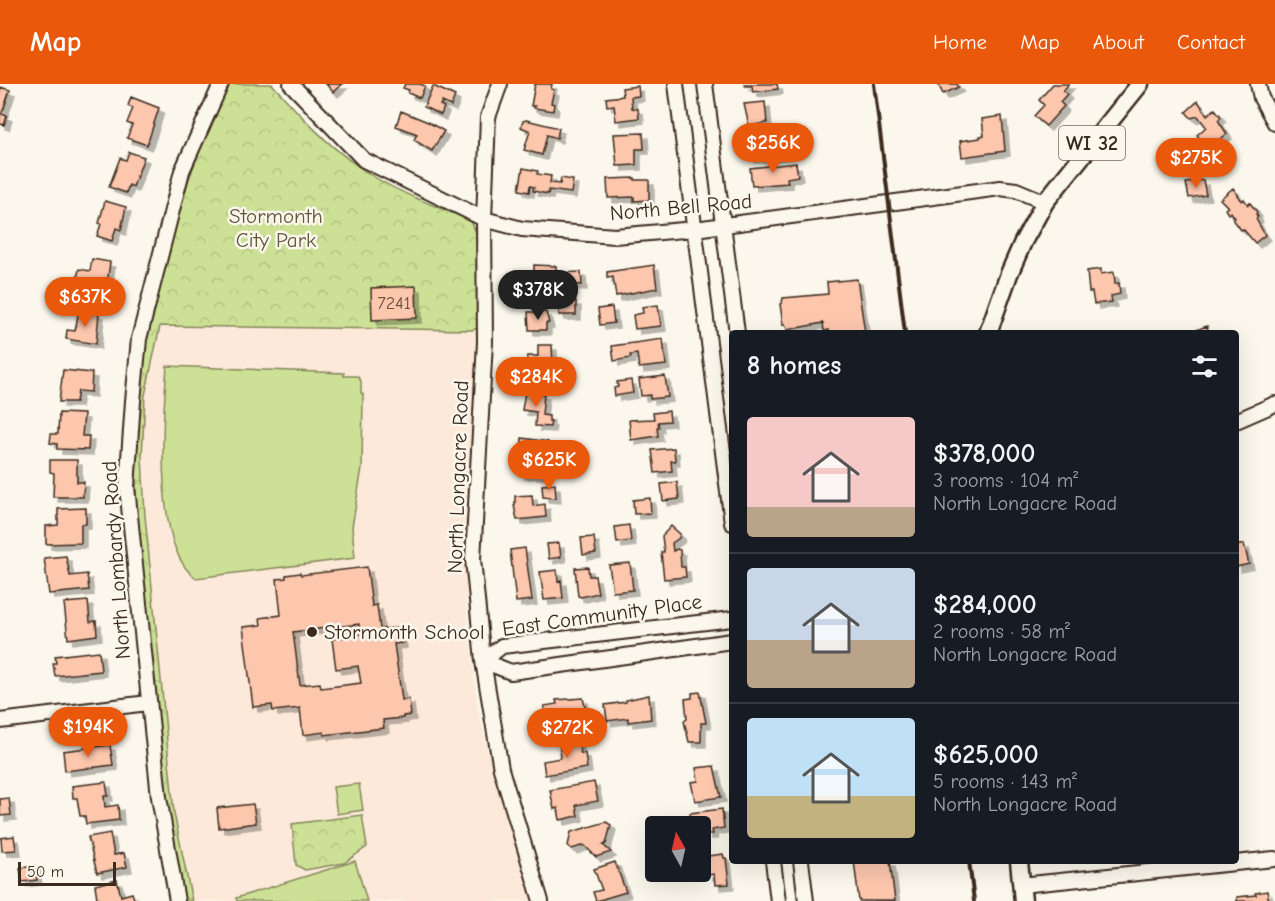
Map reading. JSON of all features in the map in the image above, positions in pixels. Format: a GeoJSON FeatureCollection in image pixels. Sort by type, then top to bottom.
{"type":"FeatureCollection","features":[{"type":"Feature","properties":{"kind":"main road","name":"WI 32"},"geometry":{"type":"LineString","coordinates":[[989,330],[1014,264],[1045,202],[1140,84]]}},
{"type":"Feature","properties":{"kind":"main road"},"geometry":{"type":"LineString","coordinates":[[1019,864],[1022,893]]}},
{"type":"Feature","properties":{"kind":"street","name":"North Lombardy Road"},"geometry":{"type":"LineString","coordinates":[[177,901],[159,797],[127,487],[138,350],[183,171],[221,84]]}},
{"type":"Feature","properties":{"kind":"street","name":"North Bell Road"},"geometry":{"type":"LineString","coordinates":[[291,84],[364,160],[484,219],[522,228],[615,236],[695,229],[1000,188],[1016,190],[1045,202]]}},
{"type":"Feature","properties":{"kind":"street","name":"North Longacre Road"},"geometry":{"type":"LineString","coordinates":[[500,84],[488,117],[484,219],[485,342],[473,560],[483,661],[501,769],[541,901]]}},
{"type":"Feature","properties":{"kind":"street"},"geometry":{"type":"LineString","coordinates":[[676,84],[729,497]]}},
{"type":"Feature","properties":{"kind":"street"},"geometry":{"type":"LineString","coordinates":[[705,84],[737,330]]}},
{"type":"Feature","properties":{"kind":"street"},"geometry":{"type":"LineString","coordinates":[[1258,84],[1261,98],[1275,123]]}},
{"type":"Feature","properties":{"kind":"street"},"geometry":{"type":"LineString","coordinates":[[1239,420],[1275,404]]}},
{"type":"Feature","properties":{"kind":"street"},"geometry":{"type":"LineString","coordinates":[[717,407],[729,405]]}},
{"type":"Feature","properties":{"kind":"street","name":"East Community Place"},"geometry":{"type":"LineString","coordinates":[[483,661],[502,646],[729,619]]}},
{"type":"Feature","properties":{"kind":"street","name":"East Community Place"},"geometry":{"type":"LineString","coordinates":[[483,661],[511,672],[729,641]]}},
{"type":"Feature","properties":{"kind":"street"},"geometry":{"type":"LineString","coordinates":[[0,721],[148,703]]}},
{"type":"Feature","properties":{"kind":"street"},"geometry":{"type":"LineString","coordinates":[[1239,864],[1274,859]]}},
{"type":"Feature","properties":{"kind":"street"},"geometry":{"type":"LineString","coordinates":[[773,864],[778,901]]}},
{"type":"Feature","properties":{"kind":"street"},"geometry":{"type":"LineString","coordinates":[[801,864],[806,901]]}},
{"type":"Feature","properties":{"kind":"street"},"geometry":{"type":"LineString","coordinates":[[1022,893],[1237,864]]}},
{"type":"Feature","properties":{"kind":"shaded area","name":"Stormonth School"},"geometry":{"type":"Polygon","coordinates":[[[160,326],[472,330],[479,328],[466,539],[466,606],[478,708],[488,751],[534,901],[192,901],[174,813],[145,516],[142,457],[145,395],[160,326]]]}},
{"type":"Feature","properties":{"kind":"green space","name":"Stormonth City Park"},"geometry":{"type":"Polygon","coordinates":[[[226,84],[272,84],[324,139],[359,167],[397,190],[472,223],[479,240],[479,328],[472,330],[160,326],[145,395],[142,457],[145,516],[174,813],[192,901],[184,901],[168,803],[144,614],[137,524],[137,434],[146,343],[168,244],[200,147],[226,84]]]}},
{"type":"Feature","properties":{"kind":"green space"},"geometry":{"type":"Polygon","coordinates":[[[167,366],[344,373],[344,376],[357,376],[361,381],[361,393],[363,394],[362,468],[352,527],[355,558],[196,578],[182,562],[172,539],[166,511],[163,446],[167,366]]]}},
{"type":"Feature","properties":{"kind":"green space"},"geometry":{"type":"Polygon","coordinates":[[[359,784],[363,810],[337,814],[333,787],[359,784]]]}},
{"type":"Feature","properties":{"kind":"green space"},"geometry":{"type":"Polygon","coordinates":[[[362,815],[367,847],[344,863],[305,870],[296,865],[292,824],[362,815]]]}},
{"type":"Feature","properties":{"kind":"green space"},"geometry":{"type":"Polygon","coordinates":[[[355,861],[367,901],[237,901],[236,898],[355,861]]]}},
{"type":"Feature","properties":{"kind":"building"},"geometry":{"type":"Polygon","coordinates":[[[326,84],[342,84],[333,92],[326,84]]]}},
{"type":"Feature","properties":{"kind":"building"},"geometry":{"type":"Polygon","coordinates":[[[405,84],[425,86],[420,98],[408,93],[409,90],[403,88],[405,84]]]}},
{"type":"Feature","properties":{"kind":"building"},"geometry":{"type":"Polygon","coordinates":[[[535,84],[552,84],[553,111],[531,106],[535,84]]]}},
{"type":"Feature","properties":{"kind":"building"},"geometry":{"type":"Polygon","coordinates":[[[744,84],[777,84],[778,89],[753,92],[752,86],[744,84]]]}},
{"type":"Feature","properties":{"kind":"building"},"geometry":{"type":"Polygon","coordinates":[[[938,84],[957,84],[959,87],[943,94],[938,84]]]}},
{"type":"Feature","properties":{"kind":"building"},"geometry":{"type":"Polygon","coordinates":[[[1053,84],[1069,84],[1063,91],[1067,94],[1060,102],[1064,106],[1046,126],[1034,116],[1044,105],[1039,100],[1053,84]]]}},
{"type":"Feature","properties":{"kind":"building"},"geometry":{"type":"Polygon","coordinates":[[[433,86],[455,96],[451,106],[442,102],[440,105],[444,107],[441,115],[424,107],[433,86]]]}},
{"type":"Feature","properties":{"kind":"building"},"geometry":{"type":"Polygon","coordinates":[[[638,86],[639,96],[631,97],[632,108],[638,109],[639,118],[616,121],[614,105],[607,106],[606,98],[623,96],[622,88],[638,86]]]}},
{"type":"Feature","properties":{"kind":"building"},"geometry":{"type":"Polygon","coordinates":[[[0,87],[10,90],[2,114],[7,116],[4,125],[0,124],[0,87]]]}},
{"type":"Feature","properties":{"kind":"building"},"geometry":{"type":"Polygon","coordinates":[[[131,97],[159,108],[147,145],[127,138],[132,125],[127,123],[133,108],[128,106],[131,97]]]}},
{"type":"Feature","properties":{"kind":"building"},"geometry":{"type":"Polygon","coordinates":[[[1198,101],[1207,115],[1215,109],[1221,117],[1218,120],[1227,134],[1198,154],[1192,146],[1201,140],[1197,135],[1206,127],[1198,116],[1191,118],[1186,112],[1198,101]]]}},
{"type":"Feature","properties":{"kind":"building"},"geometry":{"type":"Polygon","coordinates":[[[765,102],[767,123],[749,126],[744,104],[765,102]]]}},
{"type":"Feature","properties":{"kind":"building"},"geometry":{"type":"Polygon","coordinates":[[[401,111],[444,131],[432,151],[414,140],[417,134],[396,126],[401,111]]]}},
{"type":"Feature","properties":{"kind":"building"},"geometry":{"type":"Polygon","coordinates":[[[1002,116],[1005,151],[962,157],[960,141],[984,136],[982,119],[1002,116]]]}},
{"type":"Feature","properties":{"kind":"building"},"geometry":{"type":"Polygon","coordinates":[[[523,121],[559,128],[557,138],[547,135],[542,155],[524,150],[530,131],[521,127],[523,121]]]}},
{"type":"Feature","properties":{"kind":"building"},"geometry":{"type":"Polygon","coordinates":[[[643,133],[644,149],[636,149],[636,165],[617,166],[614,134],[643,133]]]}},
{"type":"Feature","properties":{"kind":"building"},"geometry":{"type":"Polygon","coordinates":[[[770,134],[771,141],[788,138],[790,154],[750,158],[748,137],[770,134]]]}},
{"type":"Feature","properties":{"kind":"building"},"geometry":{"type":"Polygon","coordinates":[[[129,152],[144,157],[133,187],[129,185],[126,193],[109,187],[120,158],[126,160],[129,152]]]}},
{"type":"Feature","properties":{"kind":"building"},"geometry":{"type":"Polygon","coordinates":[[[796,163],[798,176],[787,178],[788,183],[752,186],[750,168],[796,163]]]}},
{"type":"Feature","properties":{"kind":"building"},"geometry":{"type":"Polygon","coordinates":[[[523,168],[538,171],[537,174],[551,176],[550,183],[560,184],[561,178],[573,180],[571,193],[549,190],[548,194],[533,191],[534,187],[530,186],[529,192],[519,190],[523,168]]]}},
{"type":"Feature","properties":{"kind":"building"},"geometry":{"type":"Polygon","coordinates":[[[635,178],[635,180],[649,180],[649,200],[634,201],[634,197],[608,198],[607,179],[635,178]]]}},
{"type":"Feature","properties":{"kind":"building"},"geometry":{"type":"Polygon","coordinates":[[[1203,180],[1206,195],[1189,198],[1186,183],[1203,180]]]}},
{"type":"Feature","properties":{"kind":"building"},"geometry":{"type":"Polygon","coordinates":[[[1233,188],[1242,201],[1244,199],[1248,205],[1250,203],[1257,212],[1256,219],[1265,235],[1255,243],[1243,229],[1241,230],[1231,212],[1228,214],[1225,209],[1228,207],[1220,199],[1233,188]]]}},
{"type":"Feature","properties":{"kind":"building"},"geometry":{"type":"Polygon","coordinates":[[[105,201],[126,207],[121,230],[116,228],[112,241],[97,236],[105,201]]]}},
{"type":"Feature","properties":{"kind":"building"},"geometry":{"type":"Polygon","coordinates":[[[92,259],[110,262],[105,299],[85,295],[88,281],[77,279],[79,269],[90,271],[92,259]]]}},
{"type":"Feature","properties":{"kind":"building"},"geometry":{"type":"Polygon","coordinates":[[[534,265],[556,266],[556,273],[581,272],[582,285],[534,283],[534,265]]]}},
{"type":"Feature","properties":{"kind":"building"},"geometry":{"type":"Polygon","coordinates":[[[654,265],[657,288],[616,296],[613,277],[607,278],[607,272],[654,265]]]}},
{"type":"Feature","properties":{"kind":"building"},"geometry":{"type":"Polygon","coordinates":[[[1101,269],[1101,274],[1114,272],[1115,284],[1119,283],[1120,294],[1111,296],[1112,302],[1094,304],[1092,292],[1089,292],[1087,271],[1101,269]]]}},
{"type":"Feature","properties":{"kind":"building"},"geometry":{"type":"Polygon","coordinates":[[[857,279],[865,330],[824,330],[823,323],[787,330],[785,324],[783,325],[780,304],[783,298],[828,294],[827,282],[857,279]]]}},
{"type":"Feature","properties":{"kind":"building"},"geometry":{"type":"Polygon","coordinates":[[[416,286],[417,318],[372,320],[371,288],[416,286]]]}},
{"type":"Feature","properties":{"kind":"building"},"geometry":{"type":"Polygon","coordinates":[[[576,301],[576,315],[559,315],[559,302],[576,301]]]}},
{"type":"Feature","properties":{"kind":"building"},"geometry":{"type":"Polygon","coordinates":[[[658,305],[661,326],[635,329],[633,315],[643,313],[642,307],[658,305]]]}},
{"type":"Feature","properties":{"kind":"building"},"geometry":{"type":"Polygon","coordinates":[[[612,307],[614,323],[600,325],[598,309],[612,307]]]}},
{"type":"Feature","properties":{"kind":"building"},"geometry":{"type":"Polygon","coordinates":[[[79,310],[99,313],[96,344],[66,339],[67,330],[75,331],[79,310]]]}},
{"type":"Feature","properties":{"kind":"building"},"geometry":{"type":"Polygon","coordinates":[[[528,312],[546,312],[549,323],[546,323],[546,330],[529,330],[528,312]]]}},
{"type":"Feature","properties":{"kind":"building"},"geometry":{"type":"Polygon","coordinates":[[[1207,326],[1208,330],[1196,330],[1207,326]]]}},
{"type":"Feature","properties":{"kind":"building"},"geometry":{"type":"Polygon","coordinates":[[[663,339],[666,365],[639,368],[637,354],[630,355],[631,358],[614,361],[612,346],[663,339]]]}},
{"type":"Feature","properties":{"kind":"building"},"geometry":{"type":"Polygon","coordinates":[[[538,345],[552,345],[553,365],[549,365],[549,373],[543,373],[543,379],[532,380],[532,378],[526,378],[527,356],[538,356],[538,345]]]}},
{"type":"Feature","properties":{"kind":"building"},"geometry":{"type":"Polygon","coordinates":[[[63,370],[92,373],[91,392],[78,391],[76,402],[59,402],[63,370]]]}},
{"type":"Feature","properties":{"kind":"building"},"geometry":{"type":"Polygon","coordinates":[[[665,376],[668,397],[650,399],[650,395],[641,396],[639,379],[665,376]]]}},
{"type":"Feature","properties":{"kind":"building"},"geometry":{"type":"Polygon","coordinates":[[[631,380],[633,393],[615,396],[614,388],[618,387],[617,382],[631,380]]]}},
{"type":"Feature","properties":{"kind":"building"},"geometry":{"type":"Polygon","coordinates":[[[525,392],[544,394],[542,415],[549,416],[550,427],[535,426],[536,412],[522,410],[525,392]]]}},
{"type":"Feature","properties":{"kind":"building"},"geometry":{"type":"Polygon","coordinates":[[[669,411],[670,421],[658,422],[658,436],[631,440],[629,420],[654,419],[653,413],[669,411]]]}},
{"type":"Feature","properties":{"kind":"building"},"geometry":{"type":"Polygon","coordinates":[[[59,413],[84,414],[82,436],[89,436],[88,450],[57,449],[57,444],[50,443],[51,434],[58,434],[59,413]]]}},
{"type":"Feature","properties":{"kind":"building"},"geometry":{"type":"Polygon","coordinates":[[[522,438],[548,442],[548,472],[520,474],[522,438]]]}},
{"type":"Feature","properties":{"kind":"building"},"geometry":{"type":"Polygon","coordinates":[[[674,448],[675,461],[671,461],[672,471],[655,473],[652,450],[674,448]]]}},
{"type":"Feature","properties":{"kind":"building"},"geometry":{"type":"Polygon","coordinates":[[[50,460],[77,460],[77,482],[84,482],[83,497],[53,497],[54,473],[50,472],[50,460]]]}},
{"type":"Feature","properties":{"kind":"building"},"geometry":{"type":"Polygon","coordinates":[[[677,482],[679,499],[663,501],[661,484],[677,482]]]}},
{"type":"Feature","properties":{"kind":"building"},"geometry":{"type":"Polygon","coordinates":[[[555,484],[556,498],[543,497],[542,485],[555,484]]]}},
{"type":"Feature","properties":{"kind":"building"},"geometry":{"type":"Polygon","coordinates":[[[532,495],[533,506],[545,504],[546,517],[517,520],[515,496],[532,495]]]}},
{"type":"Feature","properties":{"kind":"building"},"geometry":{"type":"Polygon","coordinates":[[[650,498],[651,513],[634,514],[633,500],[650,498]]]}},
{"type":"Feature","properties":{"kind":"building"},"geometry":{"type":"Polygon","coordinates":[[[86,508],[86,524],[81,524],[81,543],[46,544],[46,526],[58,525],[58,509],[86,508]]]}},
{"type":"Feature","properties":{"kind":"building"},"geometry":{"type":"Polygon","coordinates":[[[629,525],[631,541],[617,543],[615,527],[629,525]]]}},
{"type":"Feature","properties":{"kind":"building"},"geometry":{"type":"Polygon","coordinates":[[[671,526],[680,534],[679,538],[672,543],[673,551],[680,550],[681,567],[685,567],[686,577],[664,579],[662,536],[671,526]]]}},
{"type":"Feature","properties":{"kind":"building"},"geometry":{"type":"Polygon","coordinates":[[[594,537],[596,553],[583,555],[581,538],[594,537]]]}},
{"type":"Feature","properties":{"kind":"building"},"geometry":{"type":"Polygon","coordinates":[[[559,543],[561,557],[549,559],[547,544],[559,543]]]}},
{"type":"Feature","properties":{"kind":"building"},"geometry":{"type":"Polygon","coordinates":[[[1244,544],[1249,564],[1239,566],[1239,545],[1244,544]]]}},
{"type":"Feature","properties":{"kind":"building"},"geometry":{"type":"Polygon","coordinates":[[[525,548],[532,600],[516,602],[510,550],[525,548]]]}},
{"type":"Feature","properties":{"kind":"building"},"geometry":{"type":"Polygon","coordinates":[[[66,556],[70,576],[87,574],[89,590],[49,594],[44,558],[66,556]]]}},
{"type":"Feature","properties":{"kind":"building"},"geometry":{"type":"Polygon","coordinates":[[[630,563],[633,590],[613,592],[609,565],[630,563]]]}},
{"type":"Feature","properties":{"kind":"building"},"geometry":{"type":"Polygon","coordinates":[[[367,567],[372,606],[377,605],[380,629],[400,628],[402,643],[394,644],[402,700],[409,699],[411,715],[383,720],[384,728],[324,735],[324,732],[303,735],[300,708],[273,711],[272,705],[253,707],[243,627],[261,625],[260,618],[281,615],[277,579],[286,578],[286,575],[300,573],[301,575],[367,567]],[[359,624],[293,632],[300,685],[320,683],[321,688],[361,683],[358,666],[336,669],[332,639],[359,635],[359,624]]]}},
{"type":"Feature","properties":{"kind":"building"},"geometry":{"type":"Polygon","coordinates":[[[588,567],[589,576],[595,576],[598,593],[581,597],[578,596],[575,568],[588,567]]]}},
{"type":"Feature","properties":{"kind":"building"},"geometry":{"type":"Polygon","coordinates":[[[557,570],[558,581],[561,580],[563,598],[544,600],[540,572],[557,570]]]}},
{"type":"Feature","properties":{"kind":"building"},"geometry":{"type":"Polygon","coordinates":[[[88,601],[90,622],[96,621],[97,635],[68,639],[64,603],[88,601]]]}},
{"type":"Feature","properties":{"kind":"building"},"geometry":{"type":"Polygon","coordinates":[[[99,651],[101,671],[55,676],[53,663],[56,663],[55,656],[99,651]]]}},
{"type":"Feature","properties":{"kind":"building"},"geometry":{"type":"Polygon","coordinates":[[[700,692],[706,723],[701,723],[701,742],[689,742],[684,721],[687,719],[685,699],[692,698],[692,693],[700,692]]]}},
{"type":"Feature","properties":{"kind":"building"},"geometry":{"type":"Polygon","coordinates":[[[649,695],[651,719],[628,722],[628,718],[607,721],[605,705],[649,695]]]}},
{"type":"Feature","properties":{"kind":"building"},"geometry":{"type":"Polygon","coordinates":[[[583,698],[589,724],[538,733],[536,715],[546,714],[544,706],[557,704],[556,700],[583,698]]]}},
{"type":"Feature","properties":{"kind":"building"},"geometry":{"type":"Polygon","coordinates":[[[578,739],[581,754],[585,753],[587,768],[545,775],[543,761],[561,758],[559,742],[578,739]]]}},
{"type":"Feature","properties":{"kind":"building"},"geometry":{"type":"Polygon","coordinates":[[[110,745],[113,765],[65,771],[63,751],[110,745]]]}},
{"type":"Feature","properties":{"kind":"building"},"geometry":{"type":"Polygon","coordinates":[[[714,766],[721,797],[695,801],[691,782],[698,781],[696,768],[714,766]]]}},
{"type":"Feature","properties":{"kind":"building"},"geometry":{"type":"Polygon","coordinates":[[[106,782],[108,796],[104,796],[105,807],[118,805],[119,820],[86,824],[85,816],[80,816],[77,798],[73,798],[72,786],[106,782]]]}},
{"type":"Feature","properties":{"kind":"building"},"geometry":{"type":"Polygon","coordinates":[[[594,782],[598,801],[576,805],[578,816],[560,820],[558,808],[554,809],[550,790],[594,782]]]}},
{"type":"Feature","properties":{"kind":"building"},"geometry":{"type":"Polygon","coordinates":[[[9,798],[11,815],[0,816],[0,799],[9,798]]]}},
{"type":"Feature","properties":{"kind":"building"},"geometry":{"type":"Polygon","coordinates":[[[253,804],[256,823],[219,828],[217,808],[253,804]]]}},
{"type":"Feature","properties":{"kind":"building"},"geometry":{"type":"Polygon","coordinates":[[[722,809],[724,828],[712,830],[713,834],[711,834],[711,816],[690,816],[690,813],[722,809]]]}},
{"type":"Feature","properties":{"kind":"building"},"geometry":{"type":"Polygon","coordinates":[[[606,822],[611,825],[606,844],[603,845],[611,852],[596,857],[584,845],[572,849],[568,846],[571,832],[606,822]]]}},
{"type":"Feature","properties":{"kind":"building"},"geometry":{"type":"Polygon","coordinates":[[[110,833],[114,855],[124,853],[127,867],[97,873],[88,837],[110,833]]]}},
{"type":"Feature","properties":{"kind":"building"},"geometry":{"type":"Polygon","coordinates":[[[14,836],[16,850],[2,851],[1,838],[14,836]]]}},
{"type":"Feature","properties":{"kind":"building"},"geometry":{"type":"Polygon","coordinates":[[[723,854],[726,858],[729,884],[715,885],[714,874],[711,874],[711,856],[723,854]]]}},
{"type":"Feature","properties":{"kind":"building"},"geometry":{"type":"Polygon","coordinates":[[[615,862],[626,892],[596,901],[593,892],[602,890],[594,869],[615,862]]]}},
{"type":"Feature","properties":{"kind":"building"},"geometry":{"type":"Polygon","coordinates":[[[854,864],[890,864],[895,901],[859,901],[854,864]]]}},
{"type":"Feature","properties":{"kind":"building"},"geometry":{"type":"Polygon","coordinates":[[[35,866],[37,880],[22,882],[20,868],[35,866]]]}},
{"type":"Feature","properties":{"kind":"building"},"geometry":{"type":"Polygon","coordinates":[[[117,880],[121,896],[132,893],[135,901],[100,901],[97,898],[95,885],[117,880]]]}},
{"type":"Feature","properties":{"kind":"building"},"geometry":{"type":"Polygon","coordinates":[[[1267,891],[1269,901],[1237,901],[1237,897],[1267,891]]]}},
{"type":"Feature","properties":{"kind":"railway"},"geometry":{"type":"LineString","coordinates":[[874,84],[905,330]]}},
{"type":"Feature","properties":{"kind":"railway"},"geometry":{"type":"LineString","coordinates":[[969,864],[974,901]]}},
{"type":"Feature","properties":{"kind":"place","name":"Stormonth School"},"geometry":{"type":"Point","coordinates":[312,632]}}]}
